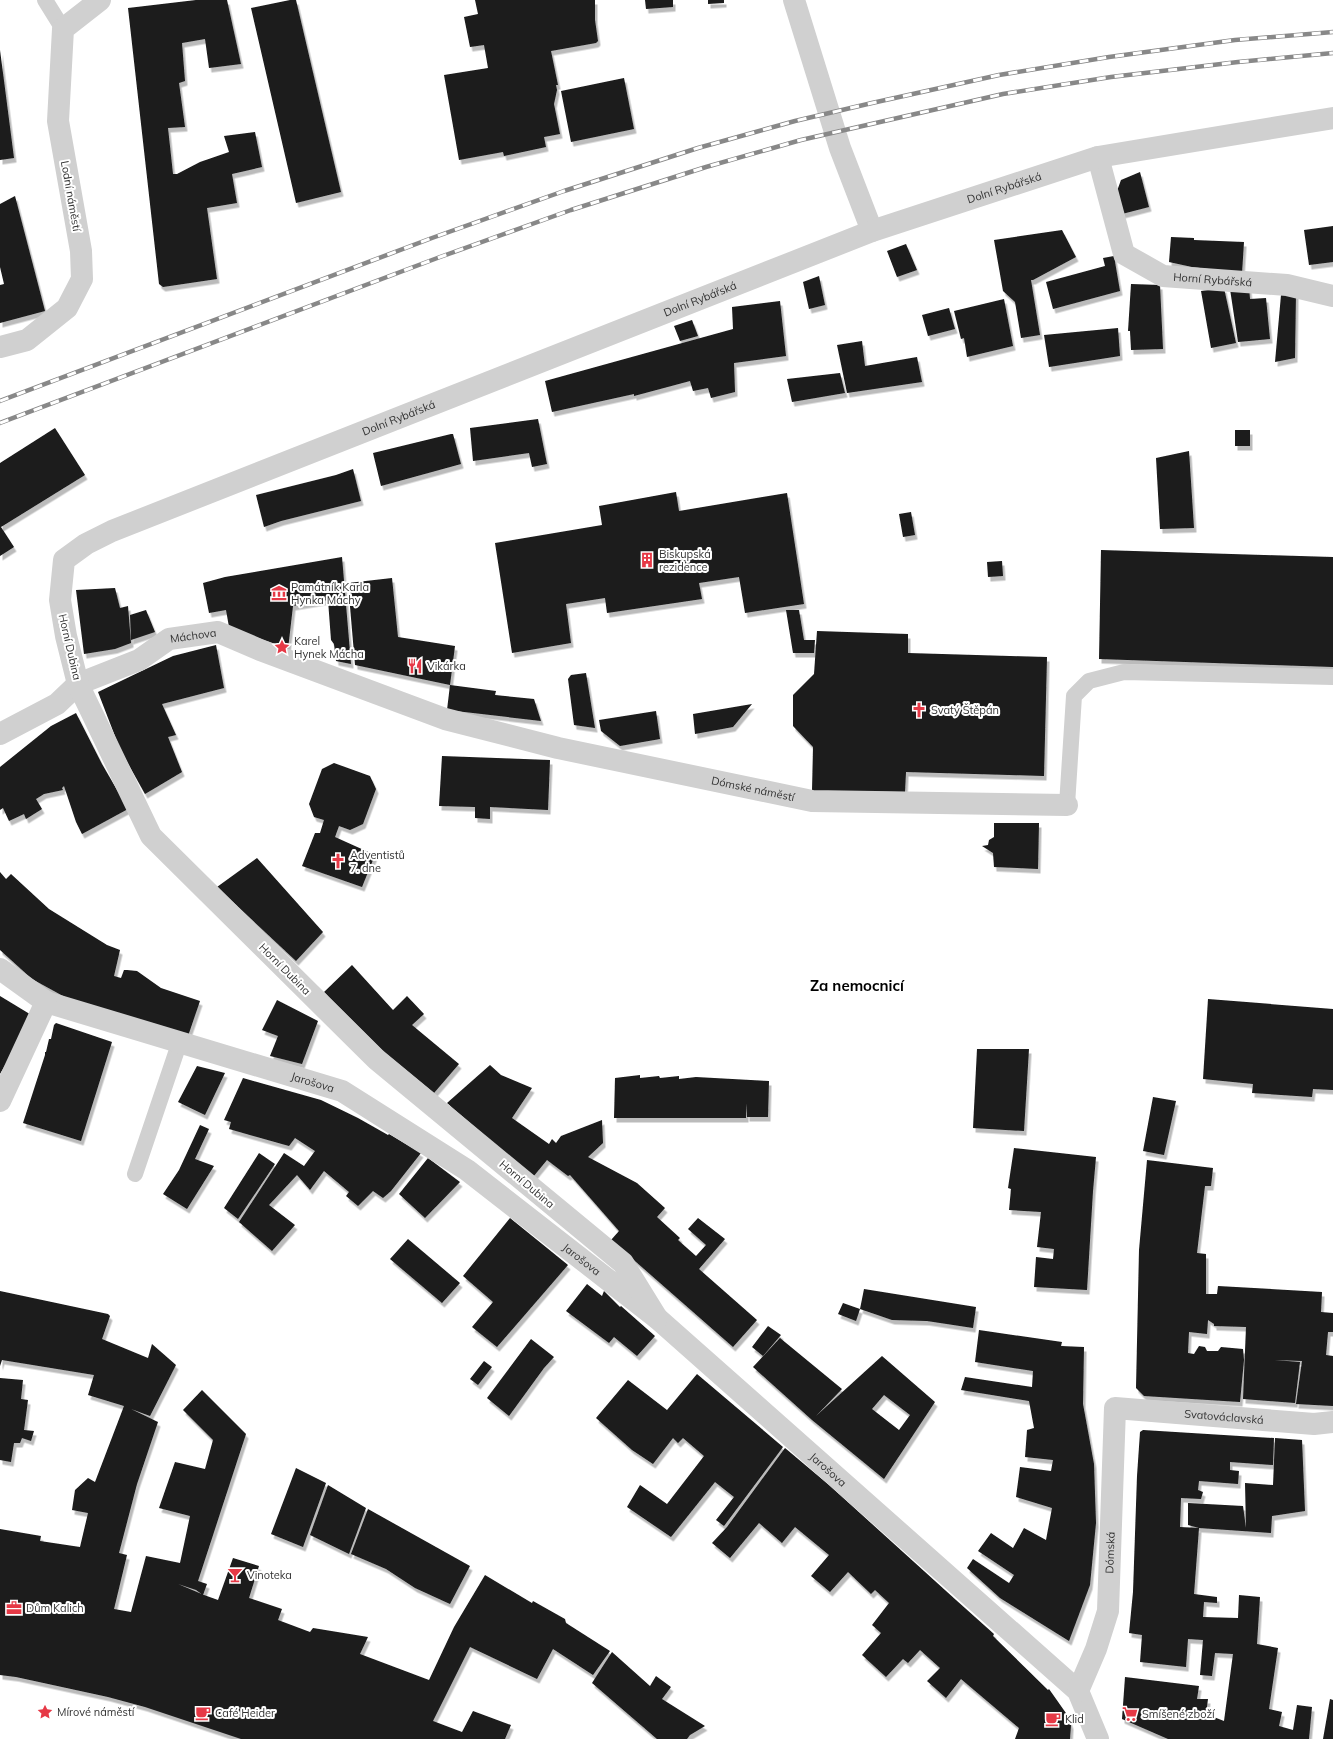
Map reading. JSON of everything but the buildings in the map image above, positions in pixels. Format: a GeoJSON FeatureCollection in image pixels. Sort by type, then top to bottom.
{"type":"FeatureCollection","features":[{"type":"Feature","properties":{"kind":"street"},"geometry":{"type":"LineString","coordinates":[[62,29],[100,0]]}},
{"type":"Feature","properties":{"kind":"street"},"geometry":{"type":"LineString","coordinates":[[794,0],[840,148],[872,230]]}},
{"type":"Feature","properties":{"kind":"street","name":"Lodní náměstí"},"geometry":{"type":"LineString","coordinates":[[0,346],[27,340],[67,308],[82,278],[81,252],[58,121],[62,29]]}},
{"type":"Feature","properties":{"kind":"street","name":"Dolní Rybářská"},"geometry":{"type":"LineString","coordinates":[[86,544],[112,531],[872,230],[1098,157],[1333,118]]}},
{"type":"Feature","properties":{"kind":"street","name":"Horní Rybářská"},"geometry":{"type":"LineString","coordinates":[[1098,157],[1124,254],[1163,276],[1287,285],[1333,296]]}},
{"type":"Feature","properties":{"kind":"street","name":"Horní Dubina"},"geometry":{"type":"LineString","coordinates":[[86,544],[64,560],[60,600],[66,636],[78,684],[151,836],[376,1059],[623,1263],[657,1318]]}},
{"type":"Feature","properties":{"kind":"street","name":"Máchova"},"geometry":{"type":"LineString","coordinates":[[0,734],[57,704],[78,684],[139,660],[169,639],[218,632],[260,650],[445,719]]}},
{"type":"Feature","properties":{"kind":"street","name":"Dómské náměstí"},"geometry":{"type":"LineString","coordinates":[[445,719],[558,748],[812,801],[1067,805]]}},
{"type":"Feature","properties":{"kind":"street","name":"Jarošova"},"geometry":{"type":"LineString","coordinates":[[0,969],[46,1002],[180,1041],[342,1091],[467,1170],[657,1318],[1078,1691]]}},
{"type":"Feature","properties":{"kind":"street"},"geometry":{"type":"LineString","coordinates":[[0,1101],[46,1002]]}},
{"type":"Feature","properties":{"kind":"street","name":"Dómská"},"geometry":{"type":"LineString","coordinates":[[1078,1691],[1096,1649],[1108,1611],[1115,1408]]}},
{"type":"Feature","properties":{"kind":"street","name":"Svatováclavská"},"geometry":{"type":"LineString","coordinates":[[1115,1408],[1314,1424],[1333,1422]]}},
{"type":"Feature","properties":{"kind":"street"},"geometry":{"type":"LineString","coordinates":[[1078,1691],[1098,1739]]}},
{"type":"Feature","properties":{"kind":"lane"},"geometry":{"type":"LineString","coordinates":[[45,0],[62,29]]}},
{"type":"Feature","properties":{"kind":"lane"},"geometry":{"type":"LineString","coordinates":[[1067,805],[1074,696],[1089,681],[1124,672],[1333,677]]}},
{"type":"Feature","properties":{"kind":"lane"},"geometry":{"type":"LineString","coordinates":[[135,1174],[180,1041]]}},
{"type":"Feature","properties":{"kind":"railway"},"geometry":{"type":"LineString","coordinates":[[0,401],[432,238],[564,191],[698,148],[795,121],[999,75],[1109,57],[1235,40],[1333,32]]}},
{"type":"Feature","properties":{"kind":"railway"},"geometry":{"type":"LineString","coordinates":[[0,423],[440,257],[571,210],[706,167],[801,140],[1003,94],[1111,77],[1238,62],[1333,53]]}},
{"type":"Feature","properties":{"kind":"place","name":"Biskupská rezidence"},"geometry":{"type":"Point","coordinates":[647,560]}},
{"type":"Feature","properties":{"kind":"place","name":"Památník Karla Hynka Máchy"},"geometry":{"type":"Point","coordinates":[279,593]}},
{"type":"Feature","properties":{"kind":"place","name":"Karel Hynek Mácha"},"geometry":{"type":"Point","coordinates":[282,647]}},
{"type":"Feature","properties":{"kind":"place","name":"Vikárka"},"geometry":{"type":"Point","coordinates":[415,666]}},
{"type":"Feature","properties":{"kind":"place","name":"Svatý Štěpán"},"geometry":{"type":"Point","coordinates":[919,710]}},
{"type":"Feature","properties":{"kind":"place","name":"Adventistů 7. dne"},"geometry":{"type":"Point","coordinates":[338,861]}},
{"type":"Feature","properties":{"kind":"place","name":"Vinoteka"},"geometry":{"type":"Point","coordinates":[235,1575]}},
{"type":"Feature","properties":{"kind":"place","name":"Dům Kalich"},"geometry":{"type":"Point","coordinates":[14,1608]}},
{"type":"Feature","properties":{"kind":"place","name":"Mírové náměstí"},"geometry":{"type":"Point","coordinates":[45,1712]}},
{"type":"Feature","properties":{"kind":"place","name":"Café Heider"},"geometry":{"type":"Point","coordinates":[203,1713]}},
{"type":"Feature","properties":{"kind":"place","name":"Smíšené zboží"},"geometry":{"type":"Point","coordinates":[1130,1714]}},
{"type":"Feature","properties":{"kind":"place","name":"Klid"},"geometry":{"type":"Point","coordinates":[1053,1719]}},
{"type":"Feature","properties":{"kind":"district","name":"Za nemocnicí"},"geometry":{"type":"Point","coordinates":[857,986]}}]}
